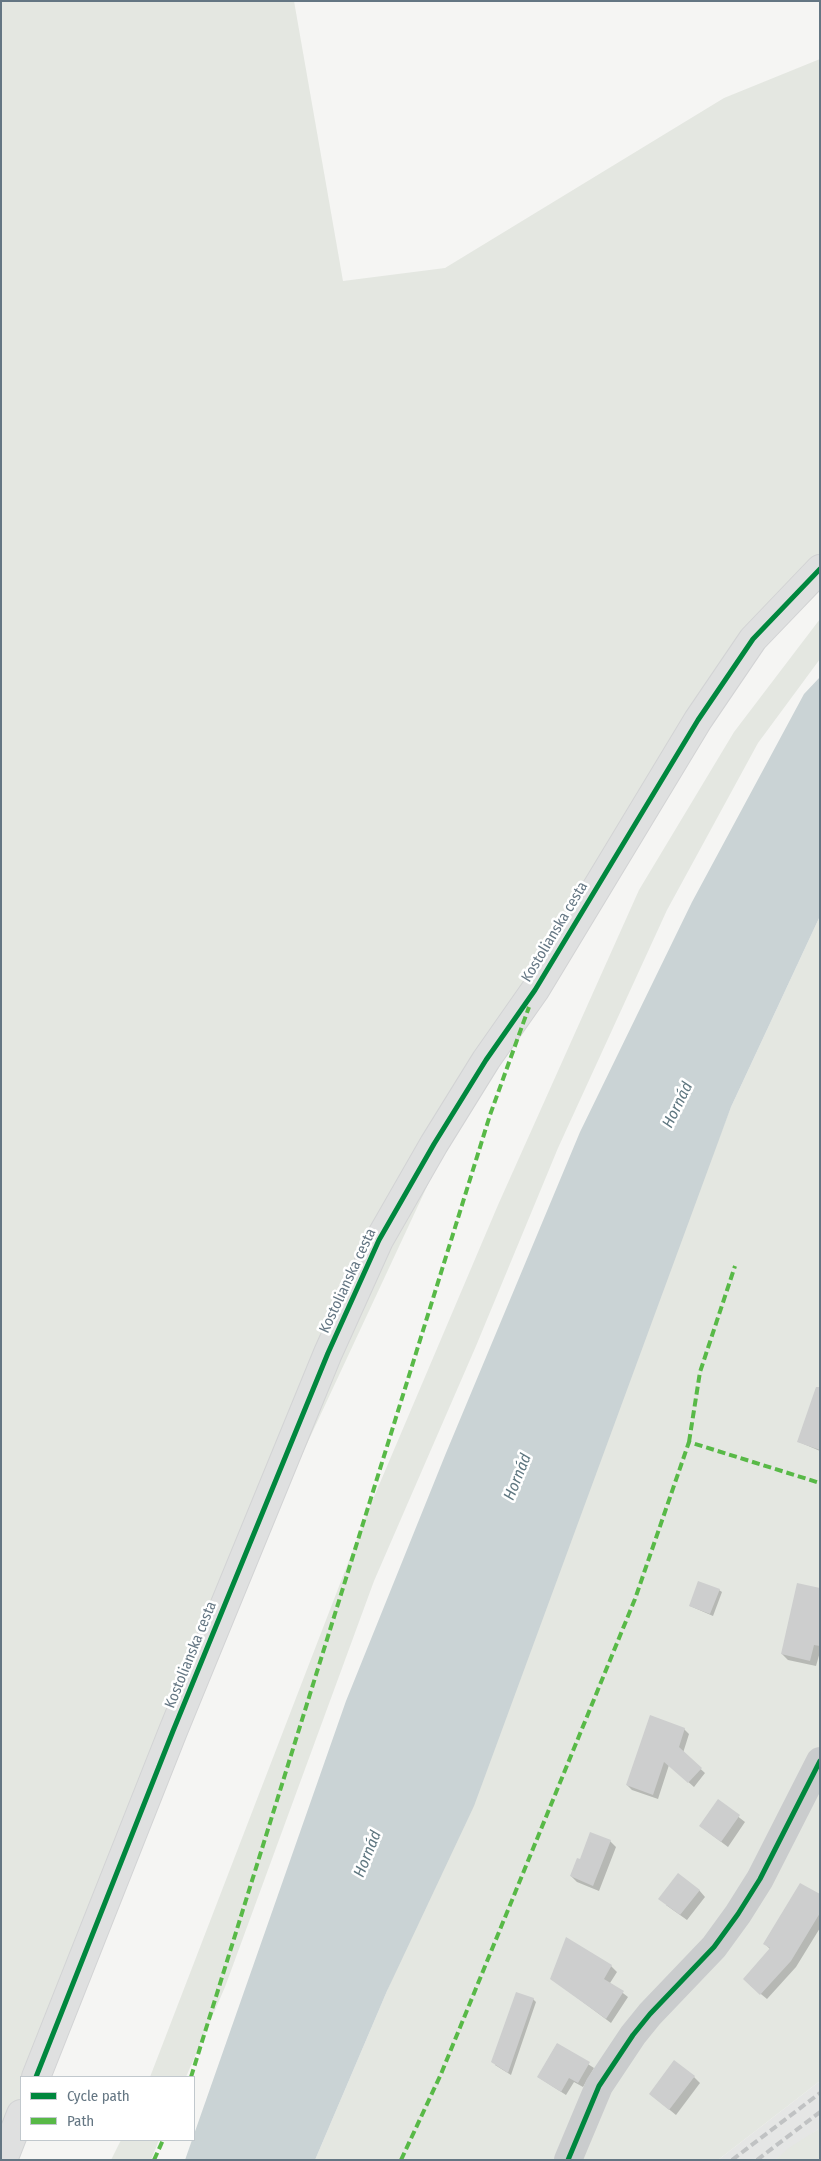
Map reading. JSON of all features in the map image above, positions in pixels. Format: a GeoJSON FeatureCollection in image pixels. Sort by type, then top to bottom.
{"type":"FeatureCollection","features":[{"type":"Feature","properties":{"kind":"street","name":"Kostolianska cesta"},"geometry":{"type":"LineString","coordinates":[[36,2076],[173,1730],[328,1353],[379,1240],[486,1060],[535,990],[698,720],[753,639],[820,569]]}},
{"type":"Feature","properties":{"kind":"street"},"geometry":{"type":"LineString","coordinates":[[568,2160],[599,2086],[633,2035],[650,2014],[714,1947],[738,1914],[760,1879],[820,1761]]}},
{"type":"Feature","properties":{"kind":"street"},"geometry":{"type":"LineString","coordinates":[[3,2160],[20,2117]]}},
{"type":"Feature","properties":{"kind":"shaded area"},"geometry":{"type":"Polygon","coordinates":[[[1,1],[294,1],[343,281],[445,268],[724,98],[820,59],[820,570],[753,639],[486,1060],[173,1731],[36,2076],[20,2076],[20,2116],[1,2160],[1,1]]]}},
{"type":"Feature","properties":{"kind":"shaded area"},"geometry":{"type":"Polygon","coordinates":[[[820,619],[820,659],[758,743],[667,910],[558,1148],[476,1346],[374,1581],[225,1987],[186,2076],[150,2076],[368,1511],[498,1205],[639,890],[734,732],[820,619]]]}},
{"type":"Feature","properties":{"kind":"shaded area"},"geometry":{"type":"Polygon","coordinates":[[[820,916],[820,2081],[718,2160],[315,2160],[387,1991],[731,1107],[820,916]]]}},
{"type":"Feature","properties":{"kind":"shaded area"},"geometry":{"type":"Polygon","coordinates":[[[820,2081],[820,2128],[775,2160],[718,2160],[820,2081]]]}},
{"type":"Feature","properties":{"kind":"shaded area"},"geometry":{"type":"Polygon","coordinates":[[[820,2128],[820,2160],[775,2160],[789,2148],[820,2128]]]}},
{"type":"Feature","properties":{"kind":"shaded area"},"geometry":{"type":"Polygon","coordinates":[[[120,2141],[159,2141],[151,2160],[111,2160],[120,2141]]]}},
{"type":"Feature","properties":{"kind":"water","name":"Hornád"},"geometry":{"type":"Polygon","coordinates":[[[820,677],[820,916],[731,1107],[474,1806],[387,1991],[315,2160],[185,2160],[192,2141],[195,2141],[195,2131],[346,1701],[446,1453],[580,1132],[692,902],[804,694],[820,677]]]}},
{"type":"Feature","properties":{"kind":"building"},"geometry":{"type":"Polygon","coordinates":[[[816,1387],[820,1387],[820,1450],[797,1442],[816,1387]]]}},
{"type":"Feature","properties":{"kind":"building"},"geometry":{"type":"Polygon","coordinates":[[[698,1581],[720,1589],[710,1614],[689,1606],[698,1581]]]}},
{"type":"Feature","properties":{"kind":"building"},"geometry":{"type":"Polygon","coordinates":[[[797,1583],[820,1588],[820,1646],[814,1645],[810,1661],[781,1654],[797,1583]]]}},
{"type":"Feature","properties":{"kind":"building"},"geometry":{"type":"Polygon","coordinates":[[[650,1715],[685,1728],[679,1747],[702,1768],[688,1783],[664,1762],[653,1795],[626,1785],[650,1715]]]}},
{"type":"Feature","properties":{"kind":"building"},"geometry":{"type":"Polygon","coordinates":[[[718,1799],[740,1815],[721,1842],[699,1826],[718,1799]]]}},
{"type":"Feature","properties":{"kind":"building"},"geometry":{"type":"Polygon","coordinates":[[[590,1832],[611,1840],[593,1886],[570,1876],[577,1858],[580,1859],[590,1832]]]}},
{"type":"Feature","properties":{"kind":"building"},"geometry":{"type":"Polygon","coordinates":[[[678,1873],[700,1890],[680,1915],[658,1899],[678,1873]]]}},
{"type":"Feature","properties":{"kind":"building"},"geometry":{"type":"Polygon","coordinates":[[[800,1883],[820,1894],[820,1913],[791,1961],[760,1995],[743,1979],[770,1948],[763,1944],[800,1883]]]}},
{"type":"Feature","properties":{"kind":"building"},"geometry":{"type":"Polygon","coordinates":[[[566,1937],[612,1965],[604,1979],[624,1991],[606,2019],[550,1979],[566,1937]]]}},
{"type":"Feature","properties":{"kind":"building"},"geometry":{"type":"Polygon","coordinates":[[[516,1992],[534,1998],[508,2073],[491,2062],[516,1992]]]}},
{"type":"Feature","properties":{"kind":"building"},"geometry":{"type":"Polygon","coordinates":[[[557,2043],[590,2062],[578,2083],[569,2078],[561,2092],[537,2077],[557,2043]]]}},
{"type":"Feature","properties":{"kind":"building"},"geometry":{"type":"Polygon","coordinates":[[[674,2060],[695,2076],[669,2110],[649,2094],[674,2060]]]}},
{"type":"Feature","properties":{"kind":"railway"},"geometry":{"type":"LineString","coordinates":[[732,2160],[820,2093]]}},
{"type":"Feature","properties":{"kind":"railway"},"geometry":{"type":"LineString","coordinates":[[757,2160],[820,2112]]}},
{"type":"Feature","properties":{"kind":"marked path"},"geometry":{"type":"LineString","coordinates":[[191,2076],[490,1115],[529,1007]]}},
{"type":"Feature","properties":{"kind":"marked path"},"geometry":{"type":"LineString","coordinates":[[689,1442],[700,1372],[735,1266]]}},
{"type":"Feature","properties":{"kind":"marked path"},"geometry":{"type":"LineString","coordinates":[[401,2160],[441,2074],[635,1599],[689,1442],[820,1483]]}},
{"type":"Feature","properties":{"kind":"marked path"},"geometry":{"type":"LineString","coordinates":[[154,2160],[163,2141]]}},
{"type":"Feature","properties":{"kind":"cycle path"},"geometry":{"type":"LineString","coordinates":[[36,2076],[173,1731],[328,1353],[379,1240],[434,1144],[486,1060],[535,990],[698,720],[753,639],[820,569]]}},
{"type":"Feature","properties":{"kind":"cycle path"},"geometry":{"type":"LineString","coordinates":[[568,2160],[599,2086],[633,2035],[650,2014],[714,1947],[738,1914],[760,1879],[820,1761]]}}]}
